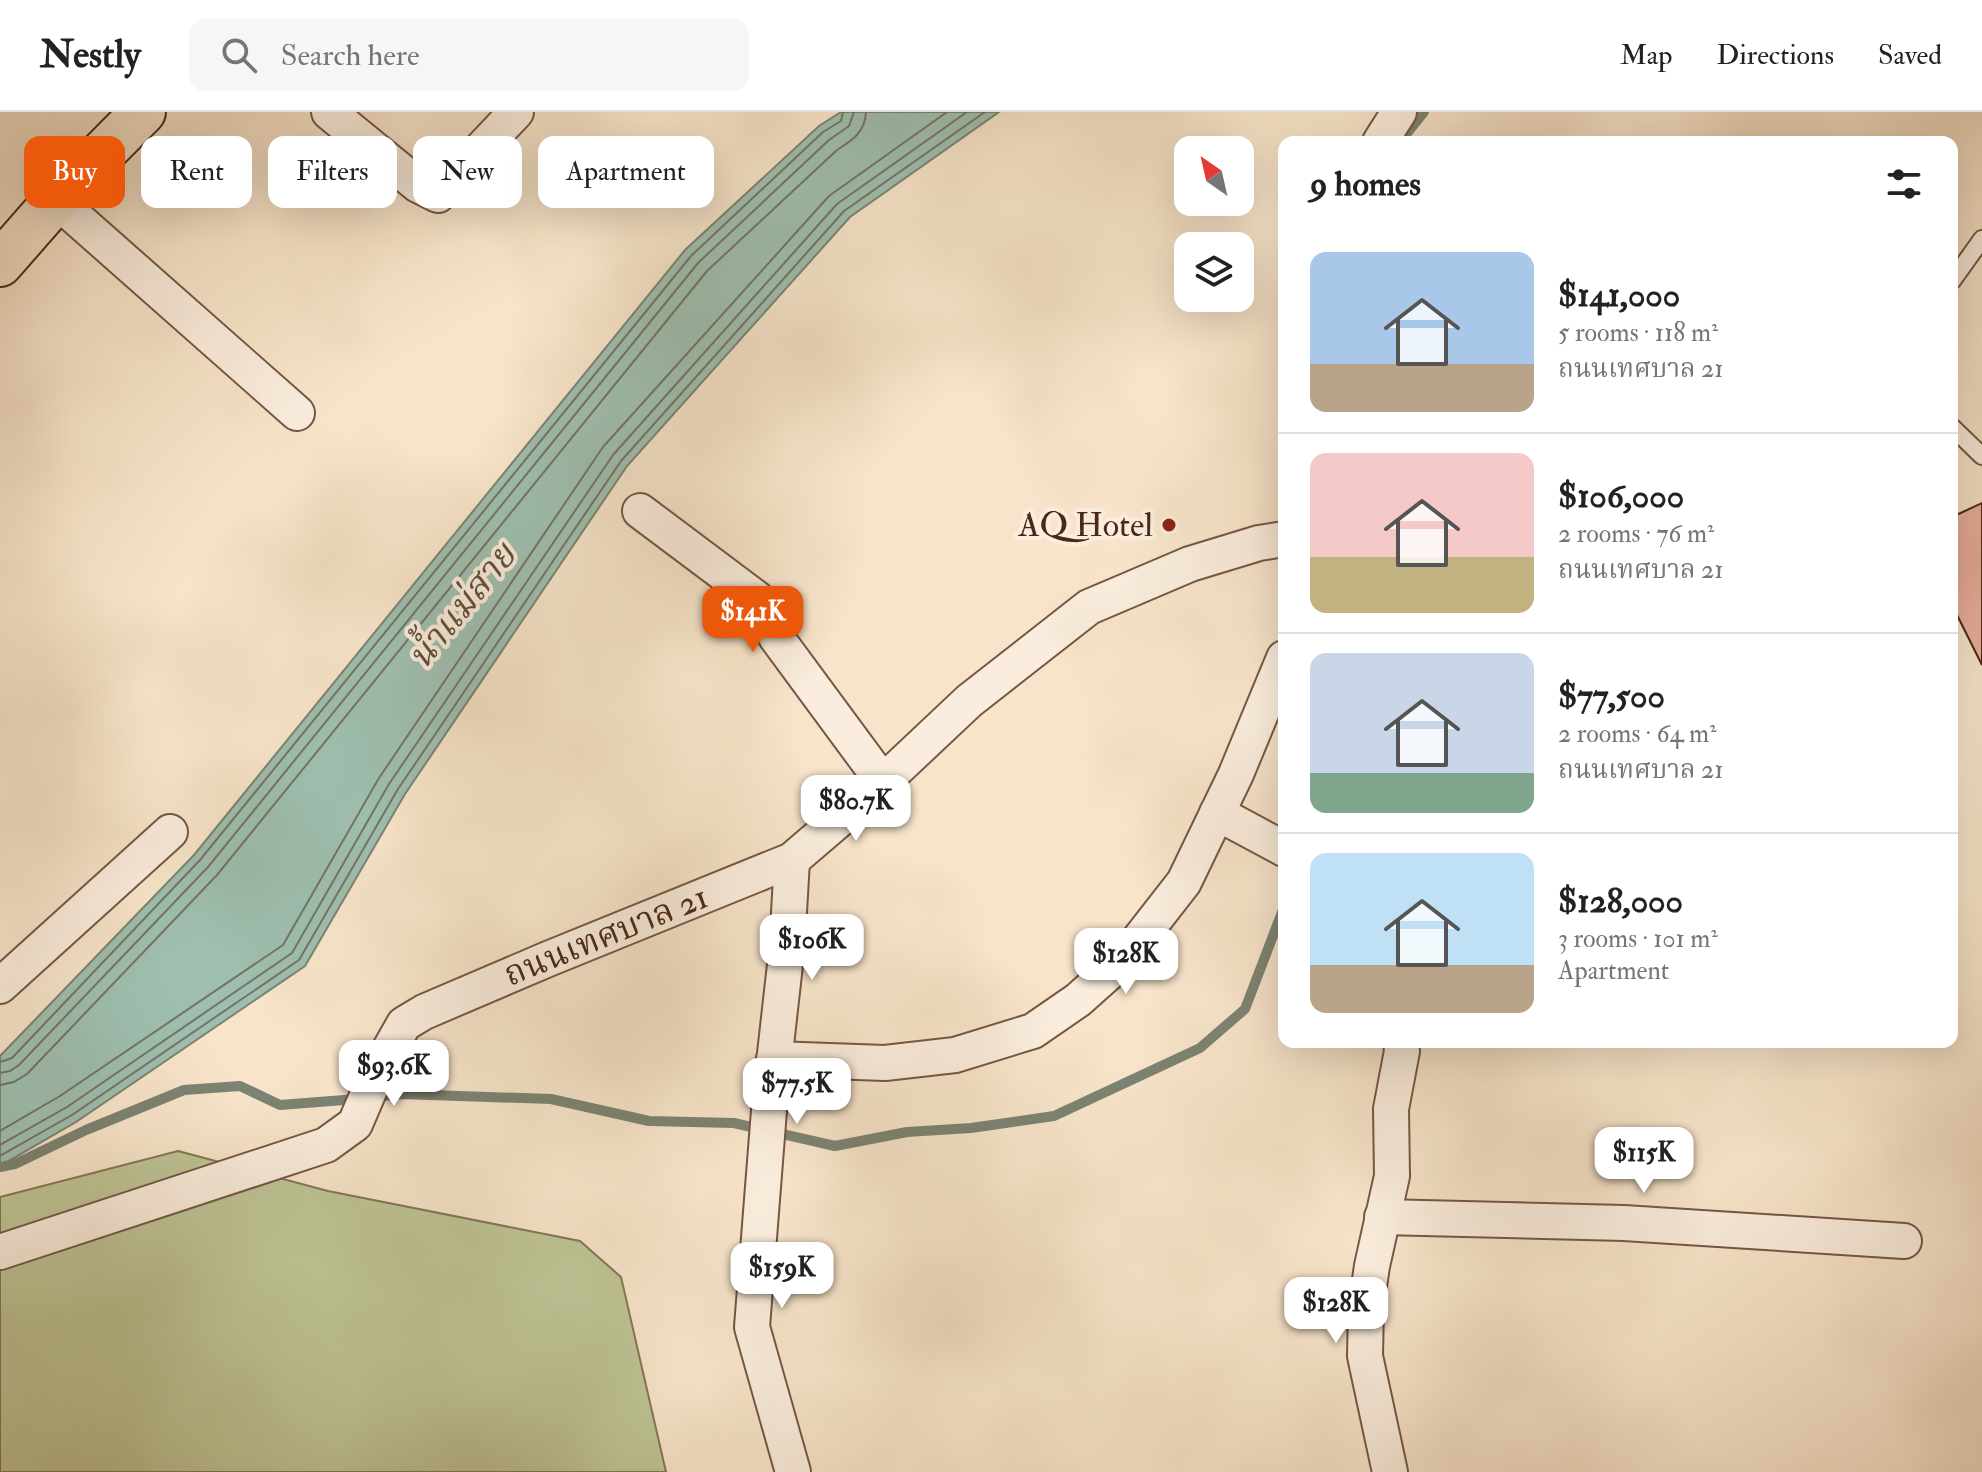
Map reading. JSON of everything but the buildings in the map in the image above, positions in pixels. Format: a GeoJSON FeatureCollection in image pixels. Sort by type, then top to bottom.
{"type":"FeatureCollection","features":[{"type":"Feature","properties":{"kind":"main road"},"geometry":{"type":"LineString","coordinates":[[119,136],[143,112]]}},
{"type":"Feature","properties":{"kind":"main road"},"geometry":{"type":"LineString","coordinates":[[0,264],[49,208]]}},
{"type":"Feature","properties":{"kind":"street"},"geometry":{"type":"LineString","coordinates":[[329,112],[418,185],[438,195],[516,112]]}},
{"type":"Feature","properties":{"kind":"street"},"geometry":{"type":"LineString","coordinates":[[1384,136],[1399,112]]}},
{"type":"Feature","properties":{"kind":"street"},"geometry":{"type":"LineString","coordinates":[[65,208],[297,413]]}},
{"type":"Feature","properties":{"kind":"street"},"geometry":{"type":"LineString","coordinates":[[640,511],[765,607],[776,637],[883,782]]}},
{"type":"Feature","properties":{"kind":"street","name":"ถนนเทศบาล 21"},"geometry":{"type":"LineString","coordinates":[[0,1252],[326,1145],[355,1124],[379,1068],[404,1024],[424,1012],[792,860],[883,782],[969,701],[1089,607],[1190,564],[1278,540]]}},
{"type":"Feature","properties":{"kind":"street"},"geometry":{"type":"LineString","coordinates":[[774,1059],[885,1063],[955,1055],[1033,1031],[1078,1000],[1124,959],[1184,882],[1236,774],[1278,672]]}},
{"type":"Feature","properties":{"kind":"street"},"geometry":{"type":"LineString","coordinates":[[1217,813],[1278,846]]}},
{"type":"Feature","properties":{"kind":"street"},"geometry":{"type":"LineString","coordinates":[[0,986],[170,832]]}},
{"type":"Feature","properties":{"kind":"street"},"geometry":{"type":"LineString","coordinates":[[792,860],[787,947],[770,1098],[752,1327],[793,1472]]}},
{"type":"Feature","properties":{"kind":"street"},"geometry":{"type":"LineString","coordinates":[[1390,1472],[1365,1356],[1366,1307],[1392,1176],[1391,1109],[1402,1048]]}},
{"type":"Feature","properties":{"kind":"street"},"geometry":{"type":"LineString","coordinates":[[1382,1217],[1624,1223],[1904,1241]]}},
{"type":"Feature","properties":{"kind":"lane"},"geometry":{"type":"LineString","coordinates":[[1958,273],[1982,239]]}},
{"type":"Feature","properties":{"kind":"lane"},"geometry":{"type":"LineString","coordinates":[[1958,433],[1982,456]]}},
{"type":"Feature","properties":{"kind":"green space"},"geometry":{"type":"Polygon","coordinates":[[[178,1151],[328,1191],[580,1241],[621,1277],[666,1472],[0,1472],[0,1197],[178,1151]]]}},
{"type":"Feature","properties":{"kind":"water","name":"น้ำแม่สาย"},"geometry":{"type":"Polygon","coordinates":[[[841,112],[999,112],[850,217],[627,466],[405,794],[305,966],[76,1122],[0,1166],[0,1056],[194,855],[685,250],[819,126],[841,112]]]}},
{"type":"Feature","properties":{"kind":"waterway"},"geometry":{"type":"LineString","coordinates":[[1405,136],[1424,112]]}},
{"type":"Feature","properties":{"kind":"waterway"},"geometry":{"type":"LineString","coordinates":[[373,1097],[401,1094],[551,1099],[649,1121],[734,1123],[835,1146],[907,1132],[971,1128],[1054,1116],[1200,1048],[1245,1009],[1278,923]]}},
{"type":"Feature","properties":{"kind":"waterway"},"geometry":{"type":"LineString","coordinates":[[0,1167],[15,1164],[86,1130],[184,1090],[240,1086],[280,1105],[357,1099]]}},
{"type":"Feature","properties":{"kind":"place","name":"AQ Hotel"},"geometry":{"type":"Point","coordinates":[1169,525]}}]}
